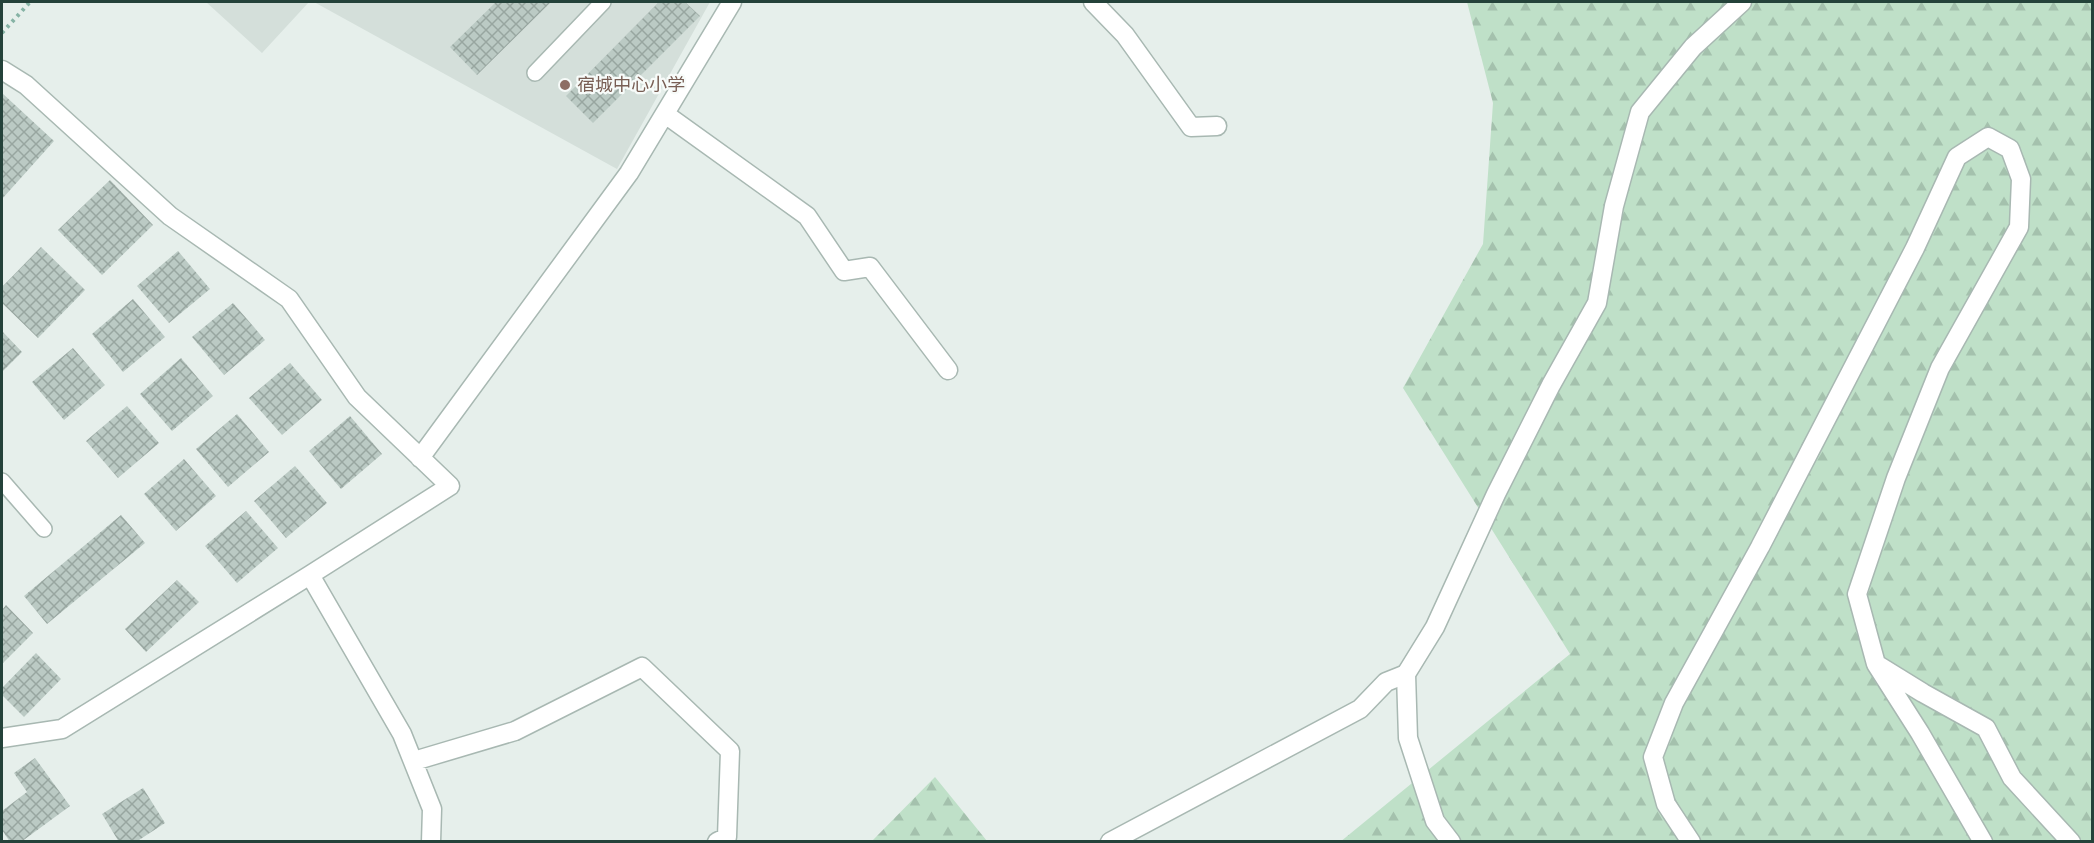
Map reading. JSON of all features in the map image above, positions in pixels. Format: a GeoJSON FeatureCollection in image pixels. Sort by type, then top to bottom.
{"type":"FeatureCollection","features":[{"type":"Feature","properties":{"kind":"street"},"geometry":{"type":"LineString","coordinates":[[420,458],[629,173],[732,2]]}},
{"type":"Feature","properties":{"kind":"street"},"geometry":{"type":"LineString","coordinates":[[1093,2],[1125,35],[1191,127],[1217,126]]}},
{"type":"Feature","properties":{"kind":"street"},"geometry":{"type":"LineString","coordinates":[[1451,842],[1436,821],[1408,738],[1406,674],[1435,627],[1496,494],[1551,385],[1597,303],[1614,206],[1640,112],[1693,47],[1742,2]]}},
{"type":"Feature","properties":{"kind":"street"},"geometry":{"type":"LineString","coordinates":[[2,70],[26,85],[170,216],[289,299],[357,397],[450,486],[62,729],[2,738]]}},
{"type":"Feature","properties":{"kind":"street"},"geometry":{"type":"LineString","coordinates":[[664,114],[807,216],[844,272],[870,267],[948,370]]}},
{"type":"Feature","properties":{"kind":"street"},"geometry":{"type":"LineString","coordinates":[[1691,842],[1666,804],[1653,757],[1674,703],[1760,547],[1915,248],[1957,157],[1988,137],[2010,149],[2021,179],[2019,227],[1940,368],[1896,478],[1857,594],[1876,664],[1920,733],[1983,842]]}},
{"type":"Feature","properties":{"kind":"street"},"geometry":{"type":"LineString","coordinates":[[310,575],[402,734],[432,809],[431,842]]}},
{"type":"Feature","properties":{"kind":"street"},"geometry":{"type":"LineString","coordinates":[[1876,664],[1986,728],[2012,778],[2071,842]]}},
{"type":"Feature","properties":{"kind":"street"},"geometry":{"type":"LineString","coordinates":[[414,761],[515,731],[642,667],[730,750],[727,837],[717,842]]}},
{"type":"Feature","properties":{"kind":"street"},"geometry":{"type":"LineString","coordinates":[[1110,842],[1360,709],[1386,682],[1406,674]]}},
{"type":"Feature","properties":{"kind":"lane"},"geometry":{"type":"LineString","coordinates":[[535,73],[603,2]]}},
{"type":"Feature","properties":{"kind":"lane"},"geometry":{"type":"LineString","coordinates":[[2,481],[44,529]]}},
{"type":"Feature","properties":{"kind":"path"},"geometry":{"type":"LineString","coordinates":[[2,33],[30,2]]}},
{"type":"Feature","properties":{"kind":"shaded area"},"geometry":{"type":"Polygon","coordinates":[[[206,2],[309,2],[262,53],[206,2]]]}},
{"type":"Feature","properties":{"kind":"shaded area","name":"宿城中心小学"},"geometry":{"type":"Polygon","coordinates":[[[314,2],[710,2],[617,169],[314,2]]]}},
{"type":"Feature","properties":{"kind":"green space"},"geometry":{"type":"Polygon","coordinates":[[[1467,2],[2092,2],[2092,841],[1340,842],[1570,654],[1403,388],[1483,244],[1493,103],[1467,2]]]}},
{"type":"Feature","properties":{"kind":"green space"},"geometry":{"type":"Polygon","coordinates":[[[935,777],[987,841],[872,841],[935,777]]]}},
{"type":"Feature","properties":{"kind":"building"},"geometry":{"type":"Polygon","coordinates":[[[496,2],[551,2],[477,75],[450,47],[496,2]]]}},
{"type":"Feature","properties":{"kind":"building"},"geometry":{"type":"Polygon","coordinates":[[[659,2],[685,2],[700,16],[593,123],[566,96],[659,2]]]}},
{"type":"Feature","properties":{"kind":"building"},"geometry":{"type":"Polygon","coordinates":[[[2,93],[54,141],[2,199],[2,93]]]}},
{"type":"Feature","properties":{"kind":"building"},"geometry":{"type":"Polygon","coordinates":[[[110,180],[153,225],[102,275],[58,230],[110,180]]]}},
{"type":"Feature","properties":{"kind":"building"},"geometry":{"type":"Polygon","coordinates":[[[41,247],[85,290],[38,338],[2,303],[2,287],[41,247]]]}},
{"type":"Feature","properties":{"kind":"building"},"geometry":{"type":"Polygon","coordinates":[[[178,251],[210,289],[169,323],[137,286],[178,251]]]}},
{"type":"Feature","properties":{"kind":"building"},"geometry":{"type":"Polygon","coordinates":[[[133,299],[165,337],[123,372],[92,334],[133,299]]]}},
{"type":"Feature","properties":{"kind":"building"},"geometry":{"type":"Polygon","coordinates":[[[233,303],[265,340],[224,375],[192,337],[233,303]]]}},
{"type":"Feature","properties":{"kind":"building"},"geometry":{"type":"Polygon","coordinates":[[[2,331],[22,352],[2,372],[2,331]]]}},
{"type":"Feature","properties":{"kind":"building"},"geometry":{"type":"Polygon","coordinates":[[[73,348],[105,385],[64,420],[32,382],[73,348]]]}},
{"type":"Feature","properties":{"kind":"building"},"geometry":{"type":"Polygon","coordinates":[[[181,358],[213,396],[172,431],[140,394],[181,358]]]}},
{"type":"Feature","properties":{"kind":"building"},"geometry":{"type":"Polygon","coordinates":[[[290,363],[322,400],[282,435],[249,398],[290,363]]]}},
{"type":"Feature","properties":{"kind":"building"},"geometry":{"type":"Polygon","coordinates":[[[127,406],[159,443],[118,478],[86,441],[127,406]]]}},
{"type":"Feature","properties":{"kind":"building"},"geometry":{"type":"Polygon","coordinates":[[[237,414],[269,452],[228,487],[196,449],[237,414]]]}},
{"type":"Feature","properties":{"kind":"building"},"geometry":{"type":"Polygon","coordinates":[[[350,416],[382,454],[341,489],[309,451],[350,416]]]}},
{"type":"Feature","properties":{"kind":"building"},"geometry":{"type":"Polygon","coordinates":[[[184,459],[216,496],[176,531],[144,494],[184,459]]]}},
{"type":"Feature","properties":{"kind":"building"},"geometry":{"type":"Polygon","coordinates":[[[295,466],[327,503],[286,538],[254,501],[295,466]]]}},
{"type":"Feature","properties":{"kind":"building"},"geometry":{"type":"Polygon","coordinates":[[[246,511],[278,548],[237,583],[205,546],[246,511]]]}},
{"type":"Feature","properties":{"kind":"building"},"geometry":{"type":"Polygon","coordinates":[[[121,515],[145,543],[47,624],[24,596],[121,515]]]}},
{"type":"Feature","properties":{"kind":"building"},"geometry":{"type":"Polygon","coordinates":[[[177,580],[199,602],[146,652],[125,629],[177,580]]]}},
{"type":"Feature","properties":{"kind":"building"},"geometry":{"type":"Polygon","coordinates":[[[6,605],[33,633],[2,664],[2,610],[6,605]]]}},
{"type":"Feature","properties":{"kind":"building"},"geometry":{"type":"Polygon","coordinates":[[[36,653],[61,679],[24,717],[2,695],[2,688],[36,653]]]}},
{"type":"Feature","properties":{"kind":"building"},"geometry":{"type":"Polygon","coordinates":[[[35,758],[70,806],[21,842],[10,842],[2,830],[2,811],[27,792],[14,773],[35,758]]]}},
{"type":"Feature","properties":{"kind":"building"},"geometry":{"type":"Polygon","coordinates":[[[143,788],[165,823],[136,842],[119,842],[102,814],[143,788]]]}},
{"type":"Feature","properties":{"kind":"place","name":"宿城中心小学"},"geometry":{"type":"Point","coordinates":[565,85]}}]}
